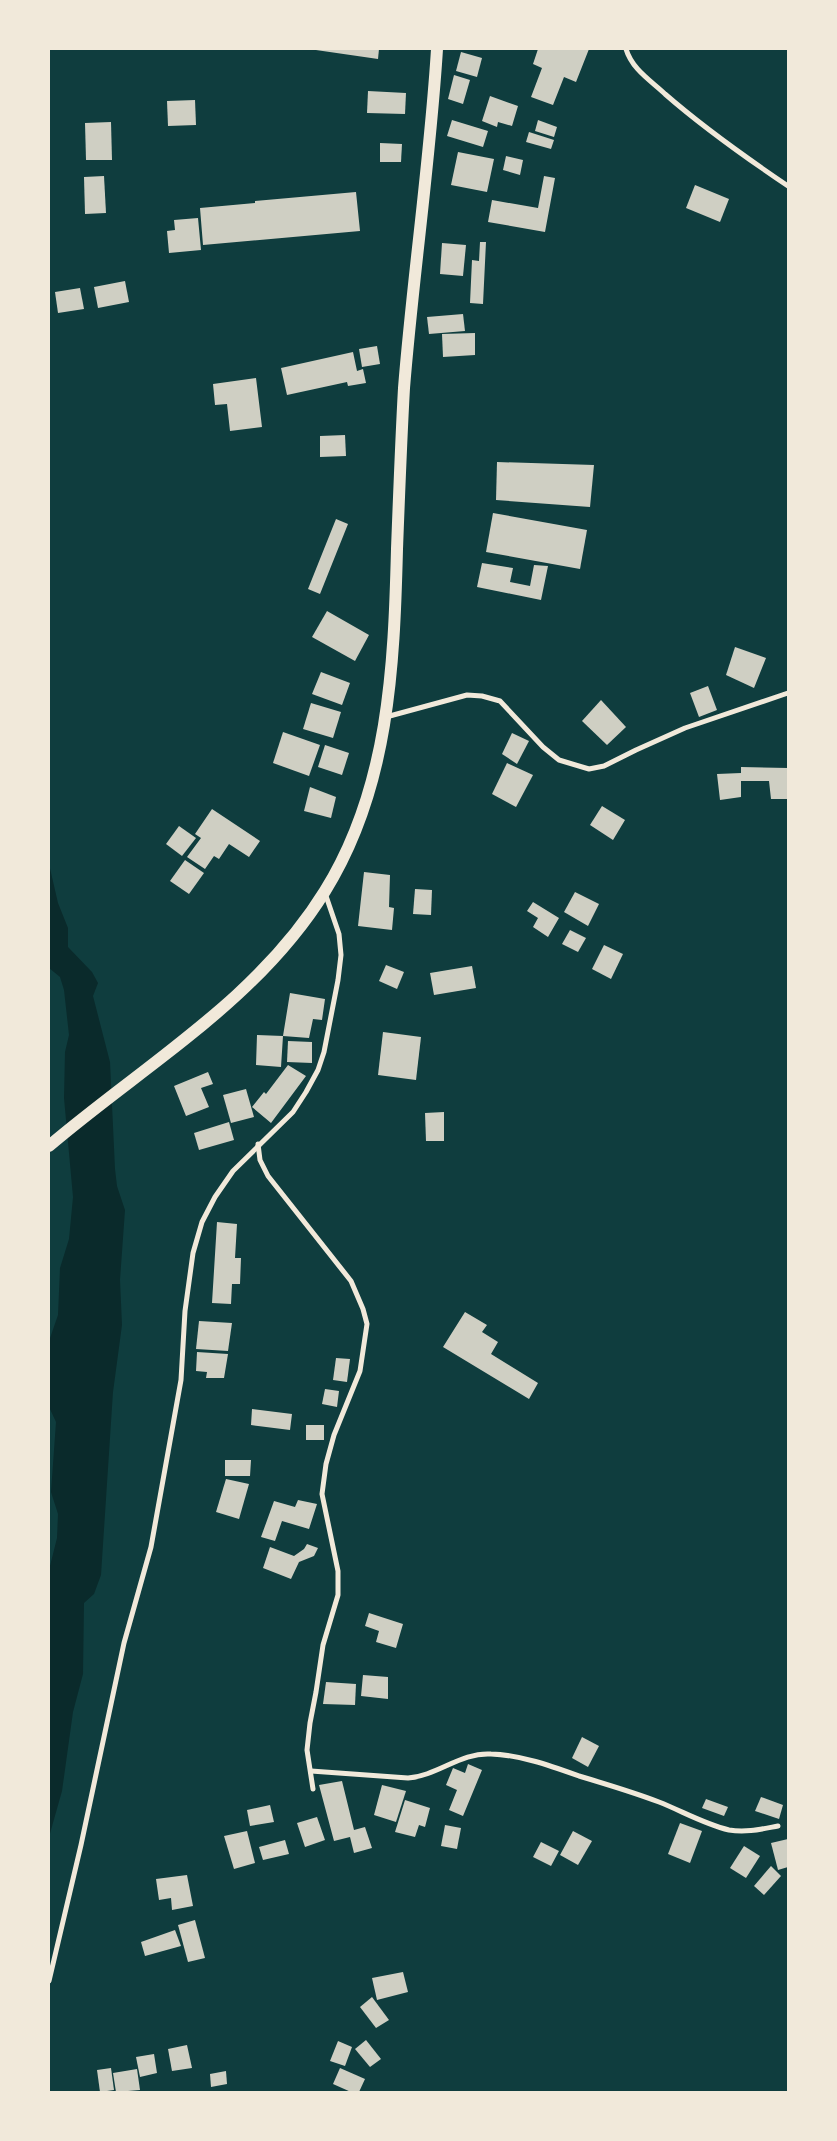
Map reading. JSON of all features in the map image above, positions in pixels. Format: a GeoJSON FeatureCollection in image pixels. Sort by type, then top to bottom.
{"type":"FeatureCollection","features":[{"type":"Feature","properties":{"kind":"main road"},"geometry":{"type":"LineString","coordinates":[[49,1146],[125,1085],[179,1046],[220,1010],[271,960],[324,892],[342,861],[359,823],[374,777],[386,717],[395,619],[399,481],[406,373],[437,49]]}},
{"type":"Feature","properties":{"kind":"street"},"geometry":{"type":"LineString","coordinates":[[626,49],[634,66],[702,126],[788,186]]}},
{"type":"Feature","properties":{"kind":"street"},"geometry":{"type":"LineString","coordinates":[[386,717],[467,695],[482,696],[500,701],[543,747],[559,760],[589,769],[604,766],[685,728],[788,693]]}},
{"type":"Feature","properties":{"kind":"street"},"geometry":{"type":"LineString","coordinates":[[49,1981],[81,1845],[124,1644],[151,1547],[181,1380],[185,1311],[193,1253],[202,1222],[215,1197],[233,1171],[297,1106],[318,1070],[324,1052],[338,980],[340,955],[339,934],[324,892]]}},
{"type":"Feature","properties":{"kind":"street"},"geometry":{"type":"LineString","coordinates":[[258,1144],[260,1160],[268,1176],[351,1282],[363,1308],[367,1324],[360,1371],[334,1434],[326,1464],[322,1494],[338,1571],[338,1595],[322,1645],[310,1723],[307,1750],[313,1789]]}},
{"type":"Feature","properties":{"kind":"street"},"geometry":{"type":"LineString","coordinates":[[311,1771],[408,1778],[421,1777],[470,1755],[512,1756],[643,1796],[730,1830],[751,1831],[778,1826]]}},
{"type":"Feature","properties":{"kind":"water"},"geometry":{"type":"Polygon","coordinates":[[[49,864],[58,903],[68,928],[68,947],[92,972],[98,983],[93,996],[110,1062],[115,1169],[117,1186],[125,1210],[120,1280],[122,1325],[113,1392],[101,1575],[94,1594],[84,1603],[83,1674],[73,1712],[62,1791],[49,1837],[49,1570],[57,1538],[58,1514],[51,1492],[56,1422],[49,1407],[49,1341],[58,1315],[60,1268],[69,1239],[73,1197],[64,1098],[65,1052],[69,1035],[64,990],[60,977],[49,968],[49,864]]]}},
{"type":"Feature","properties":{"kind":"building"},"geometry":{"type":"Polygon","coordinates":[[[309,49],[379,49],[378,59],[309,49]]]}},
{"type":"Feature","properties":{"kind":"building"},"geometry":{"type":"Polygon","coordinates":[[[538,49],[589,49],[576,82],[564,77],[553,105],[531,97],[542,68],[533,64],[538,49]]]}},
{"type":"Feature","properties":{"kind":"building"},"geometry":{"type":"Polygon","coordinates":[[[461,52],[482,58],[477,77],[456,71],[461,52]]]}},
{"type":"Feature","properties":{"kind":"building"},"geometry":{"type":"Polygon","coordinates":[[[454,75],[470,80],[463,104],[448,99],[454,75]]]}},
{"type":"Feature","properties":{"kind":"building"},"geometry":{"type":"Polygon","coordinates":[[[368,91],[406,93],[405,114],[367,113],[368,91]]]}},
{"type":"Feature","properties":{"kind":"building"},"geometry":{"type":"Polygon","coordinates":[[[490,96],[518,106],[512,126],[498,122],[497,127],[482,121],[490,96]]]}},
{"type":"Feature","properties":{"kind":"building"},"geometry":{"type":"Polygon","coordinates":[[[195,100],[196,125],[168,126],[167,101],[195,100]]]}},
{"type":"Feature","properties":{"kind":"building"},"geometry":{"type":"Polygon","coordinates":[[[452,120],[488,131],[483,147],[447,136],[452,120]]]}},
{"type":"Feature","properties":{"kind":"building"},"geometry":{"type":"Polygon","coordinates":[[[538,120],[557,127],[554,137],[535,131],[538,120]]]}},
{"type":"Feature","properties":{"kind":"building"},"geometry":{"type":"Polygon","coordinates":[[[111,122],[112,160],[86,160],[85,123],[111,122]]]}},
{"type":"Feature","properties":{"kind":"building"},"geometry":{"type":"Polygon","coordinates":[[[529,132],[554,140],[551,149],[526,142],[529,132]]]}},
{"type":"Feature","properties":{"kind":"building"},"geometry":{"type":"Polygon","coordinates":[[[380,143],[402,144],[401,162],[380,162],[380,143]]]}},
{"type":"Feature","properties":{"kind":"building"},"geometry":{"type":"Polygon","coordinates":[[[458,152],[494,159],[487,192],[451,185],[458,152]]]}},
{"type":"Feature","properties":{"kind":"building"},"geometry":{"type":"Polygon","coordinates":[[[506,156],[523,160],[520,175],[503,170],[506,156]]]}},
{"type":"Feature","properties":{"kind":"building"},"geometry":{"type":"Polygon","coordinates":[[[104,176],[106,213],[85,214],[84,177],[104,176]]]}},
{"type":"Feature","properties":{"kind":"building"},"geometry":{"type":"Polygon","coordinates":[[[544,176],[555,178],[545,232],[488,222],[492,200],[538,208],[544,176]]]}},
{"type":"Feature","properties":{"kind":"building"},"geometry":{"type":"Polygon","coordinates":[[[695,185],[729,199],[720,222],[686,208],[695,185]]]}},
{"type":"Feature","properties":{"kind":"building"},"geometry":{"type":"Polygon","coordinates":[[[356,192],[360,231],[203,245],[200,208],[356,192]]]}},
{"type":"Feature","properties":{"kind":"building"},"geometry":{"type":"Polygon","coordinates":[[[198,218],[201,250],[169,253],[167,231],[175,230],[174,220],[198,218]]]}},
{"type":"Feature","properties":{"kind":"building"},"geometry":{"type":"Polygon","coordinates":[[[480,242],[486,242],[483,304],[470,303],[472,260],[479,261],[480,242]]]}},
{"type":"Feature","properties":{"kind":"building"},"geometry":{"type":"Polygon","coordinates":[[[442,243],[466,245],[463,276],[440,274],[442,243]]]}},
{"type":"Feature","properties":{"kind":"building"},"geometry":{"type":"Polygon","coordinates":[[[125,281],[129,302],[98,308],[94,287],[125,281]]]}},
{"type":"Feature","properties":{"kind":"building"},"geometry":{"type":"Polygon","coordinates":[[[80,288],[84,309],[58,313],[55,292],[80,288]]]}},
{"type":"Feature","properties":{"kind":"building"},"geometry":{"type":"Polygon","coordinates":[[[463,314],[465,331],[429,334],[427,317],[463,314]]]}},
{"type":"Feature","properties":{"kind":"building"},"geometry":{"type":"Polygon","coordinates":[[[475,333],[475,355],[443,357],[442,334],[475,333]]]}},
{"type":"Feature","properties":{"kind":"building"},"geometry":{"type":"Polygon","coordinates":[[[377,346],[380,364],[362,367],[359,349],[377,346]]]}},
{"type":"Feature","properties":{"kind":"building"},"geometry":{"type":"Polygon","coordinates":[[[353,352],[357,371],[363,369],[366,383],[348,386],[347,382],[287,395],[281,368],[353,352]]]}},
{"type":"Feature","properties":{"kind":"building"},"geometry":{"type":"Polygon","coordinates":[[[256,378],[262,427],[230,431],[227,404],[215,405],[213,384],[256,378]]]}},
{"type":"Feature","properties":{"kind":"building"},"geometry":{"type":"Polygon","coordinates":[[[345,435],[346,456],[320,457],[320,436],[345,435]]]}},
{"type":"Feature","properties":{"kind":"building"},"geometry":{"type":"Polygon","coordinates":[[[497,462],[594,465],[590,507],[496,500],[497,462]]]}},
{"type":"Feature","properties":{"kind":"building"},"geometry":{"type":"Polygon","coordinates":[[[493,513],[587,530],[580,569],[486,552],[493,513]]]}},
{"type":"Feature","properties":{"kind":"building"},"geometry":{"type":"Polygon","coordinates":[[[336,519],[348,524],[320,594],[308,589],[336,519]]]}},
{"type":"Feature","properties":{"kind":"building"},"geometry":{"type":"Polygon","coordinates":[[[482,563],[513,568],[510,582],[530,586],[534,565],[548,566],[541,600],[477,587],[482,563]]]}},
{"type":"Feature","properties":{"kind":"building"},"geometry":{"type":"Polygon","coordinates":[[[327,611],[369,635],[355,661],[312,637],[327,611]]]}},
{"type":"Feature","properties":{"kind":"building"},"geometry":{"type":"Polygon","coordinates":[[[735,647],[766,658],[754,688],[726,675],[735,647]]]}},
{"type":"Feature","properties":{"kind":"building"},"geometry":{"type":"Polygon","coordinates":[[[321,672],[350,683],[342,705],[312,694],[321,672]]]}},
{"type":"Feature","properties":{"kind":"building"},"geometry":{"type":"Polygon","coordinates":[[[708,686],[717,710],[699,717],[690,693],[708,686]]]}},
{"type":"Feature","properties":{"kind":"building"},"geometry":{"type":"Polygon","coordinates":[[[601,700],[626,727],[607,745],[582,721],[601,700]]]}},
{"type":"Feature","properties":{"kind":"building"},"geometry":{"type":"Polygon","coordinates":[[[311,703],[341,712],[333,738],[303,729],[311,703]]]}},
{"type":"Feature","properties":{"kind":"building"},"geometry":{"type":"Polygon","coordinates":[[[283,732],[320,745],[309,776],[273,763],[283,732]]]}},
{"type":"Feature","properties":{"kind":"building"},"geometry":{"type":"Polygon","coordinates":[[[512,733],[529,741],[517,764],[502,754],[512,733]]]}},
{"type":"Feature","properties":{"kind":"building"},"geometry":{"type":"Polygon","coordinates":[[[325,745],[349,753],[342,775],[318,767],[325,745]]]}},
{"type":"Feature","properties":{"kind":"building"},"geometry":{"type":"Polygon","coordinates":[[[507,763],[533,775],[516,807],[492,794],[507,763]]]}},
{"type":"Feature","properties":{"kind":"building"},"geometry":{"type":"Polygon","coordinates":[[[741,767],[788,768],[787,799],[771,799],[769,781],[741,781],[741,797],[720,800],[717,774],[741,773],[741,767]]]}},
{"type":"Feature","properties":{"kind":"building"},"geometry":{"type":"Polygon","coordinates":[[[310,787],[336,797],[331,818],[304,811],[310,787]]]}},
{"type":"Feature","properties":{"kind":"building"},"geometry":{"type":"Polygon","coordinates":[[[602,806],[625,820],[613,840],[590,825],[602,806]]]}},
{"type":"Feature","properties":{"kind":"building"},"geometry":{"type":"Polygon","coordinates":[[[212,809],[260,841],[249,857],[229,844],[219,859],[214,856],[205,869],[187,857],[201,838],[195,834],[212,809]]]}},
{"type":"Feature","properties":{"kind":"building"},"geometry":{"type":"Polygon","coordinates":[[[179,826],[196,838],[182,856],[166,844],[179,826]]]}},
{"type":"Feature","properties":{"kind":"building"},"geometry":{"type":"Polygon","coordinates":[[[185,860],[204,873],[189,894],[170,881],[185,860]]]}},
{"type":"Feature","properties":{"kind":"building"},"geometry":{"type":"Polygon","coordinates":[[[364,872],[390,875],[389,907],[394,908],[392,930],[358,926],[364,872]]]}},
{"type":"Feature","properties":{"kind":"building"},"geometry":{"type":"Polygon","coordinates":[[[415,889],[432,890],[431,915],[413,914],[415,889]]]}},
{"type":"Feature","properties":{"kind":"building"},"geometry":{"type":"Polygon","coordinates":[[[575,892],[599,904],[588,926],[564,912],[575,892]]]}},
{"type":"Feature","properties":{"kind":"building"},"geometry":{"type":"Polygon","coordinates":[[[533,902],[559,918],[548,937],[533,927],[538,918],[527,911],[533,902]]]}},
{"type":"Feature","properties":{"kind":"building"},"geometry":{"type":"Polygon","coordinates":[[[570,930],[586,938],[578,952],[562,944],[570,930]]]}},
{"type":"Feature","properties":{"kind":"building"},"geometry":{"type":"Polygon","coordinates":[[[604,945],[623,954],[611,979],[592,969],[604,945]]]}},
{"type":"Feature","properties":{"kind":"building"},"geometry":{"type":"Polygon","coordinates":[[[386,965],[404,972],[397,989],[379,981],[386,965]]]}},
{"type":"Feature","properties":{"kind":"building"},"geometry":{"type":"Polygon","coordinates":[[[472,966],[476,988],[434,995],[430,973],[472,966]]]}},
{"type":"Feature","properties":{"kind":"building"},"geometry":{"type":"Polygon","coordinates":[[[290,993],[325,999],[322,1020],[313,1019],[309,1038],[283,1036],[290,993]]]}},
{"type":"Feature","properties":{"kind":"building"},"geometry":{"type":"Polygon","coordinates":[[[383,1032],[421,1037],[416,1080],[378,1075],[383,1032]]]}},
{"type":"Feature","properties":{"kind":"building"},"geometry":{"type":"Polygon","coordinates":[[[257,1035],[283,1036],[281,1067],[256,1065],[257,1035]]]}},
{"type":"Feature","properties":{"kind":"building"},"geometry":{"type":"Polygon","coordinates":[[[288,1041],[312,1042],[312,1063],[287,1062],[288,1041]]]}},
{"type":"Feature","properties":{"kind":"building"},"geometry":{"type":"Polygon","coordinates":[[[288,1065],[306,1076],[271,1123],[252,1107],[264,1092],[266,1094],[288,1065]]]}},
{"type":"Feature","properties":{"kind":"building"},"geometry":{"type":"Polygon","coordinates":[[[208,1072],[213,1084],[201,1088],[209,1107],[186,1116],[174,1086],[208,1072]]]}},
{"type":"Feature","properties":{"kind":"building"},"geometry":{"type":"Polygon","coordinates":[[[246,1089],[254,1117],[231,1123],[223,1095],[246,1089]]]}},
{"type":"Feature","properties":{"kind":"building"},"geometry":{"type":"Polygon","coordinates":[[[444,1112],[444,1141],[426,1141],[425,1113],[444,1112]]]}},
{"type":"Feature","properties":{"kind":"building"},"geometry":{"type":"Polygon","coordinates":[[[229,1122],[234,1140],[199,1150],[194,1133],[229,1122]]]}},
{"type":"Feature","properties":{"kind":"building"},"geometry":{"type":"Polygon","coordinates":[[[217,1222],[237,1224],[235,1258],[241,1258],[240,1284],[232,1284],[231,1304],[212,1303],[217,1222]]]}},
{"type":"Feature","properties":{"kind":"building"},"geometry":{"type":"Polygon","coordinates":[[[465,1312],[487,1325],[482,1332],[498,1342],[491,1354],[538,1383],[529,1399],[443,1347],[465,1312]]]}},
{"type":"Feature","properties":{"kind":"building"},"geometry":{"type":"Polygon","coordinates":[[[199,1321],[232,1323],[228,1351],[196,1349],[199,1321]]]}},
{"type":"Feature","properties":{"kind":"building"},"geometry":{"type":"Polygon","coordinates":[[[197,1352],[228,1354],[224,1378],[206,1378],[207,1372],[196,1371],[197,1352]]]}},
{"type":"Feature","properties":{"kind":"building"},"geometry":{"type":"Polygon","coordinates":[[[336,1358],[350,1359],[347,1382],[333,1380],[336,1358]]]}},
{"type":"Feature","properties":{"kind":"building"},"geometry":{"type":"Polygon","coordinates":[[[325,1389],[339,1391],[337,1407],[322,1404],[325,1389]]]}},
{"type":"Feature","properties":{"kind":"building"},"geometry":{"type":"Polygon","coordinates":[[[252,1409],[292,1414],[290,1430],[251,1425],[252,1409]]]}},
{"type":"Feature","properties":{"kind":"building"},"geometry":{"type":"Polygon","coordinates":[[[306,1425],[324,1425],[324,1440],[306,1440],[306,1425]]]}},
{"type":"Feature","properties":{"kind":"building"},"geometry":{"type":"Polygon","coordinates":[[[225,1460],[251,1460],[250,1476],[225,1476],[225,1460]]]}},
{"type":"Feature","properties":{"kind":"building"},"geometry":{"type":"Polygon","coordinates":[[[226,1479],[249,1484],[239,1519],[216,1512],[226,1479]]]}},
{"type":"Feature","properties":{"kind":"building"},"geometry":{"type":"Polygon","coordinates":[[[298,1500],[317,1504],[309,1529],[282,1521],[275,1541],[261,1537],[274,1501],[295,1507],[298,1500]]]}},
{"type":"Feature","properties":{"kind":"building"},"geometry":{"type":"Polygon","coordinates":[[[307,1544],[318,1548],[314,1556],[299,1562],[291,1579],[263,1568],[270,1547],[294,1556],[304,1549],[307,1544]]]}},
{"type":"Feature","properties":{"kind":"building"},"geometry":{"type":"Polygon","coordinates":[[[369,1613],[403,1624],[396,1648],[376,1642],[379,1631],[365,1626],[369,1613]]]}},
{"type":"Feature","properties":{"kind":"building"},"geometry":{"type":"Polygon","coordinates":[[[363,1675],[388,1677],[388,1699],[361,1696],[363,1675]]]}},
{"type":"Feature","properties":{"kind":"building"},"geometry":{"type":"Polygon","coordinates":[[[326,1682],[356,1684],[355,1705],[323,1704],[326,1682]]]}},
{"type":"Feature","properties":{"kind":"building"},"geometry":{"type":"Polygon","coordinates":[[[582,1737],[599,1746],[588,1767],[572,1758],[582,1737]]]}},
{"type":"Feature","properties":{"kind":"building"},"geometry":{"type":"Polygon","coordinates":[[[468,1764],[482,1770],[463,1816],[449,1810],[457,1790],[446,1785],[453,1768],[465,1773],[468,1764]]]}},
{"type":"Feature","properties":{"kind":"building"},"geometry":{"type":"Polygon","coordinates":[[[342,1781],[354,1830],[365,1827],[372,1848],[354,1853],[350,1837],[334,1841],[319,1785],[342,1781]]]}},
{"type":"Feature","properties":{"kind":"building"},"geometry":{"type":"Polygon","coordinates":[[[382,1785],[406,1791],[396,1822],[374,1815],[382,1785]]]}},
{"type":"Feature","properties":{"kind":"building"},"geometry":{"type":"Polygon","coordinates":[[[761,1797],[783,1805],[779,1819],[755,1811],[761,1797]]]}},
{"type":"Feature","properties":{"kind":"building"},"geometry":{"type":"Polygon","coordinates":[[[706,1799],[728,1807],[724,1816],[702,1808],[706,1799]]]}},
{"type":"Feature","properties":{"kind":"building"},"geometry":{"type":"Polygon","coordinates":[[[405,1800],[430,1808],[425,1827],[419,1825],[415,1837],[395,1832],[405,1800]]]}},
{"type":"Feature","properties":{"kind":"building"},"geometry":{"type":"Polygon","coordinates":[[[270,1805],[274,1822],[250,1826],[247,1810],[270,1805]]]}},
{"type":"Feature","properties":{"kind":"building"},"geometry":{"type":"Polygon","coordinates":[[[317,1817],[325,1840],[305,1847],[297,1823],[317,1817]]]}},
{"type":"Feature","properties":{"kind":"building"},"geometry":{"type":"Polygon","coordinates":[[[680,1823],[702,1831],[690,1863],[668,1854],[680,1823]]]}},
{"type":"Feature","properties":{"kind":"building"},"geometry":{"type":"Polygon","coordinates":[[[445,1825],[461,1828],[457,1849],[441,1846],[445,1825]]]}},
{"type":"Feature","properties":{"kind":"building"},"geometry":{"type":"Polygon","coordinates":[[[247,1831],[255,1863],[234,1869],[224,1836],[247,1831]]]}},
{"type":"Feature","properties":{"kind":"building"},"geometry":{"type":"Polygon","coordinates":[[[573,1831],[592,1841],[578,1865],[560,1855],[573,1831]]]}},
{"type":"Feature","properties":{"kind":"building"},"geometry":{"type":"Polygon","coordinates":[[[788,1839],[788,1867],[778,1870],[771,1843],[788,1839]]]}},
{"type":"Feature","properties":{"kind":"building"},"geometry":{"type":"Polygon","coordinates":[[[285,1840],[289,1854],[263,1860],[259,1847],[285,1840]]]}},
{"type":"Feature","properties":{"kind":"building"},"geometry":{"type":"Polygon","coordinates":[[[541,1842],[559,1851],[551,1866],[533,1857],[541,1842]]]}},
{"type":"Feature","properties":{"kind":"building"},"geometry":{"type":"Polygon","coordinates":[[[744,1846],[760,1856],[746,1878],[730,1868],[744,1846]]]}},
{"type":"Feature","properties":{"kind":"building"},"geometry":{"type":"Polygon","coordinates":[[[771,1866],[781,1876],[764,1895],[754,1886],[771,1866]]]}},
{"type":"Feature","properties":{"kind":"building"},"geometry":{"type":"Polygon","coordinates":[[[187,1875],[193,1906],[172,1910],[171,1898],[159,1900],[156,1879],[187,1875]]]}},
{"type":"Feature","properties":{"kind":"building"},"geometry":{"type":"Polygon","coordinates":[[[195,1920],[205,1958],[188,1962],[178,1925],[195,1920]]]}},
{"type":"Feature","properties":{"kind":"building"},"geometry":{"type":"Polygon","coordinates":[[[175,1930],[181,1946],[145,1956],[141,1942],[175,1930]]]}},
{"type":"Feature","properties":{"kind":"building"},"geometry":{"type":"Polygon","coordinates":[[[403,1972],[408,1992],[377,2000],[372,1978],[403,1972]]]}},
{"type":"Feature","properties":{"kind":"building"},"geometry":{"type":"Polygon","coordinates":[[[372,1997],[389,2020],[376,2028],[360,2007],[372,1997]]]}},
{"type":"Feature","properties":{"kind":"building"},"geometry":{"type":"Polygon","coordinates":[[[366,2040],[381,2059],[370,2067],[355,2049],[366,2040]]]}},
{"type":"Feature","properties":{"kind":"building"},"geometry":{"type":"Polygon","coordinates":[[[338,2041],[352,2047],[345,2066],[330,2061],[338,2041]]]}},
{"type":"Feature","properties":{"kind":"building"},"geometry":{"type":"Polygon","coordinates":[[[187,2045],[192,2068],[172,2071],[168,2049],[187,2045]]]}},
{"type":"Feature","properties":{"kind":"building"},"geometry":{"type":"Polygon","coordinates":[[[154,2054],[157,2073],[140,2077],[136,2057],[154,2054]]]}},
{"type":"Feature","properties":{"kind":"building"},"geometry":{"type":"Polygon","coordinates":[[[111,2068],[114,2090],[100,2092],[97,2070],[111,2068]]]}},
{"type":"Feature","properties":{"kind":"building"},"geometry":{"type":"Polygon","coordinates":[[[340,2068],[365,2079],[359,2092],[351,2092],[333,2084],[340,2068]]]}},
{"type":"Feature","properties":{"kind":"building"},"geometry":{"type":"Polygon","coordinates":[[[137,2069],[140,2090],[116,2092],[113,2073],[137,2069]]]}},
{"type":"Feature","properties":{"kind":"building"},"geometry":{"type":"Polygon","coordinates":[[[226,2071],[227,2084],[211,2087],[210,2074],[226,2071]]]}}]}
